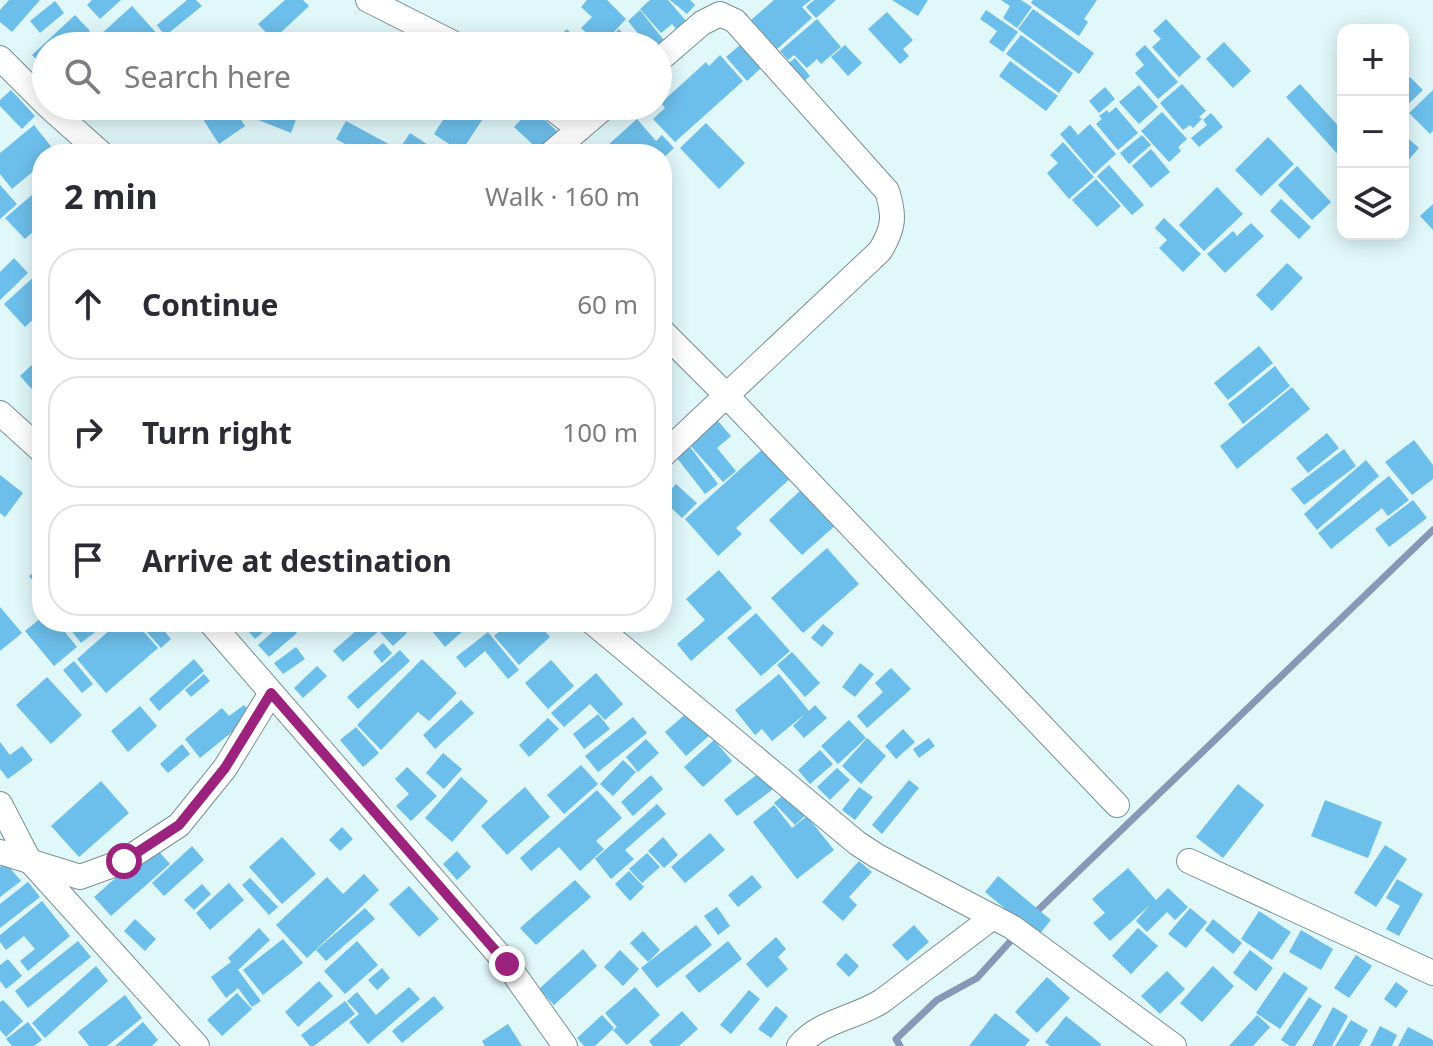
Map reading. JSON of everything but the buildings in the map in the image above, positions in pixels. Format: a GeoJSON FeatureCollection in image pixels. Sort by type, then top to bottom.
{"type":"FeatureCollection","features":[{"type":"Feature","properties":{"kind":"street"},"geometry":{"type":"LineString","coordinates":[[368,0],[431,32]]}},
{"type":"Feature","properties":{"kind":"street"},"geometry":{"type":"LineString","coordinates":[[672,49],[702,23],[720,14],[735,21],[887,191],[893,209],[891,233],[880,251],[672,446]]}},
{"type":"Feature","properties":{"kind":"street"},"geometry":{"type":"LineString","coordinates":[[0,58],[32,90]]}},
{"type":"Feature","properties":{"kind":"street"},"geometry":{"type":"LineString","coordinates":[[64,120],[91,144]]}},
{"type":"Feature","properties":{"kind":"street"},"geometry":{"type":"LineString","coordinates":[[567,120],[579,129]]}},
{"type":"Feature","properties":{"kind":"street"},"geometry":{"type":"LineString","coordinates":[[562,144],[590,120]]}},
{"type":"Feature","properties":{"kind":"street"},"geometry":{"type":"LineString","coordinates":[[672,341],[1117,805]]}},
{"type":"Feature","properties":{"kind":"street"},"geometry":{"type":"LineString","coordinates":[[0,413],[32,442]]}},
{"type":"Feature","properties":{"kind":"street"},"geometry":{"type":"LineString","coordinates":[[219,632],[507,964],[565,1046]]}},
{"type":"Feature","properties":{"kind":"street"},"geometry":{"type":"LineString","coordinates":[[604,632],[857,843],[1003,922],[1174,1046]]}},
{"type":"Feature","properties":{"kind":"street"},"geometry":{"type":"LineString","coordinates":[[0,852],[80,877],[124,861],[179,825],[225,768],[271,693]]}},
{"type":"Feature","properties":{"kind":"street"},"geometry":{"type":"LineString","coordinates":[[0,804],[29,860],[197,1046]]}},
{"type":"Feature","properties":{"kind":"street"},"geometry":{"type":"LineString","coordinates":[[1189,861],[1433,973]]}},
{"type":"Feature","properties":{"kind":"street"},"geometry":{"type":"LineString","coordinates":[[799,1046],[819,1030],[864,1012],[1003,922]]}},
{"type":"Feature","properties":{"kind":"waterway"},"geometry":{"type":"LineString","coordinates":[[1033,915],[1433,530]]}},
{"type":"Feature","properties":{"kind":"waterway"},"geometry":{"type":"LineString","coordinates":[[900,1046],[896,1039],[937,1000],[977,978],[1017,934]]}},
{"type":"Feature","properties":{"kind":"route"},"geometry":{"type":"LineString","coordinates":[[124,861],[179,825],[225,768],[271,693],[507,964]]}}]}
